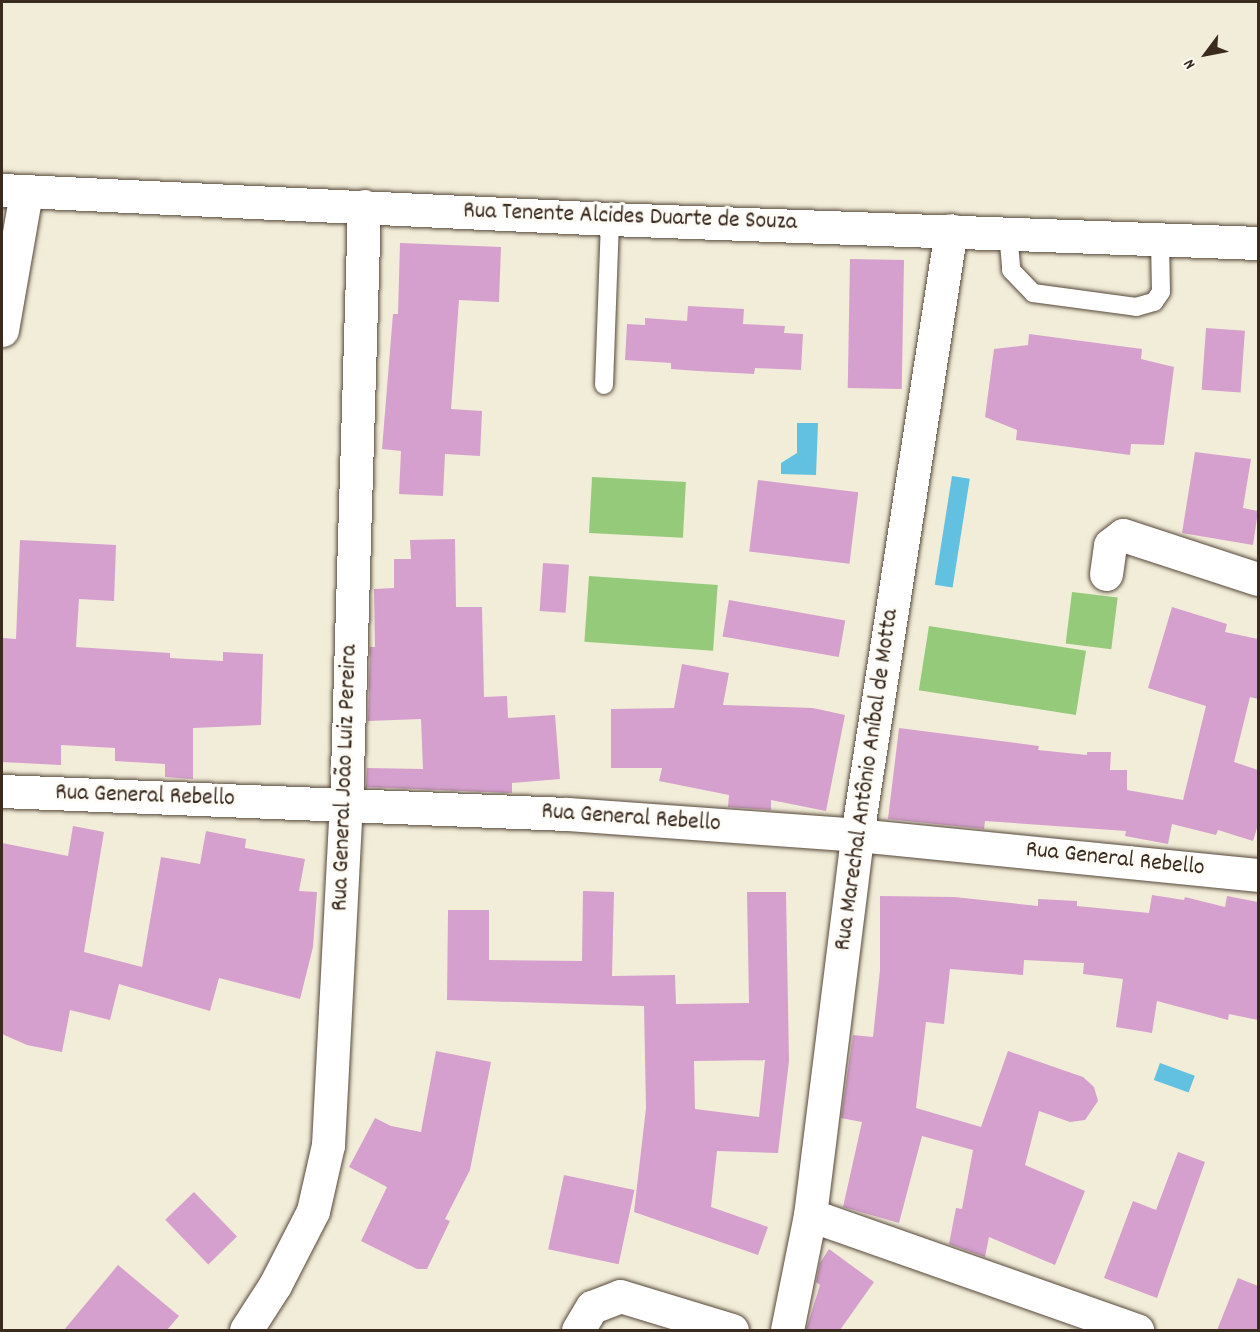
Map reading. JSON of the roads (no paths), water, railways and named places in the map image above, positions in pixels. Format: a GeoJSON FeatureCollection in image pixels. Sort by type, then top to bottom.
{"type":"FeatureCollection","features":[{"type":"Feature","properties":{"kind":"street","name":"Rua Tenente Alcides Duarte de Souza"},"geometry":{"type":"LineString","coordinates":[[14,191],[609,219],[1258,243]]}},
{"type":"Feature","properties":{"kind":"street"},"geometry":{"type":"LineString","coordinates":[[2,330],[14,191]]}},
{"type":"Feature","properties":{"kind":"street","name":"Rua General João Luiz Pereira"},"geometry":{"type":"LineString","coordinates":[[246,1330],[275,1285],[313,1211],[328,1145],[346,806],[364,206]]}},
{"type":"Feature","properties":{"kind":"street","name":"Rua Marechal Antônio Aníbal de Motta"},"geometry":{"type":"LineString","coordinates":[[787,1330],[810,1215],[857,835],[951,230]]}},
{"type":"Feature","properties":{"kind":"street"},"geometry":{"type":"LineString","coordinates":[[1106,574],[1110,545],[1123,535],[1258,579]]}},
{"type":"Feature","properties":{"kind":"street","name":"Rua General Rebello"},"geometry":{"type":"LineString","coordinates":[[2,791],[567,814],[857,835],[1258,874]]}},
{"type":"Feature","properties":{"kind":"street"},"geometry":{"type":"LineString","coordinates":[[810,1215],[1137,1330]]}},
{"type":"Feature","properties":{"kind":"street"},"geometry":{"type":"LineString","coordinates":[[578,1330],[592,1307],[620,1296],[732,1330]]}},
{"type":"Feature","properties":{"kind":"lane"},"geometry":{"type":"LineString","coordinates":[[604,385],[609,219]]}},
{"type":"Feature","properties":{"kind":"lane"},"geometry":{"type":"LineString","coordinates":[[1008,232],[1011,270],[1033,293],[1136,307],[1154,302],[1161,292],[1160,239]]}},
{"type":"Feature","properties":{"kind":"water"},"geometry":{"type":"Polygon","coordinates":[[[797,423],[818,423],[816,475],[781,474],[781,463],[797,453],[797,423]]]}},
{"type":"Feature","properties":{"kind":"water"},"geometry":{"type":"Polygon","coordinates":[[[952,476],[970,479],[953,587],[935,585],[952,476]]]}},
{"type":"Feature","properties":{"kind":"water"},"geometry":{"type":"Polygon","coordinates":[[[1160,1063],[1195,1076],[1189,1093],[1154,1080],[1160,1063]]]}}]}
